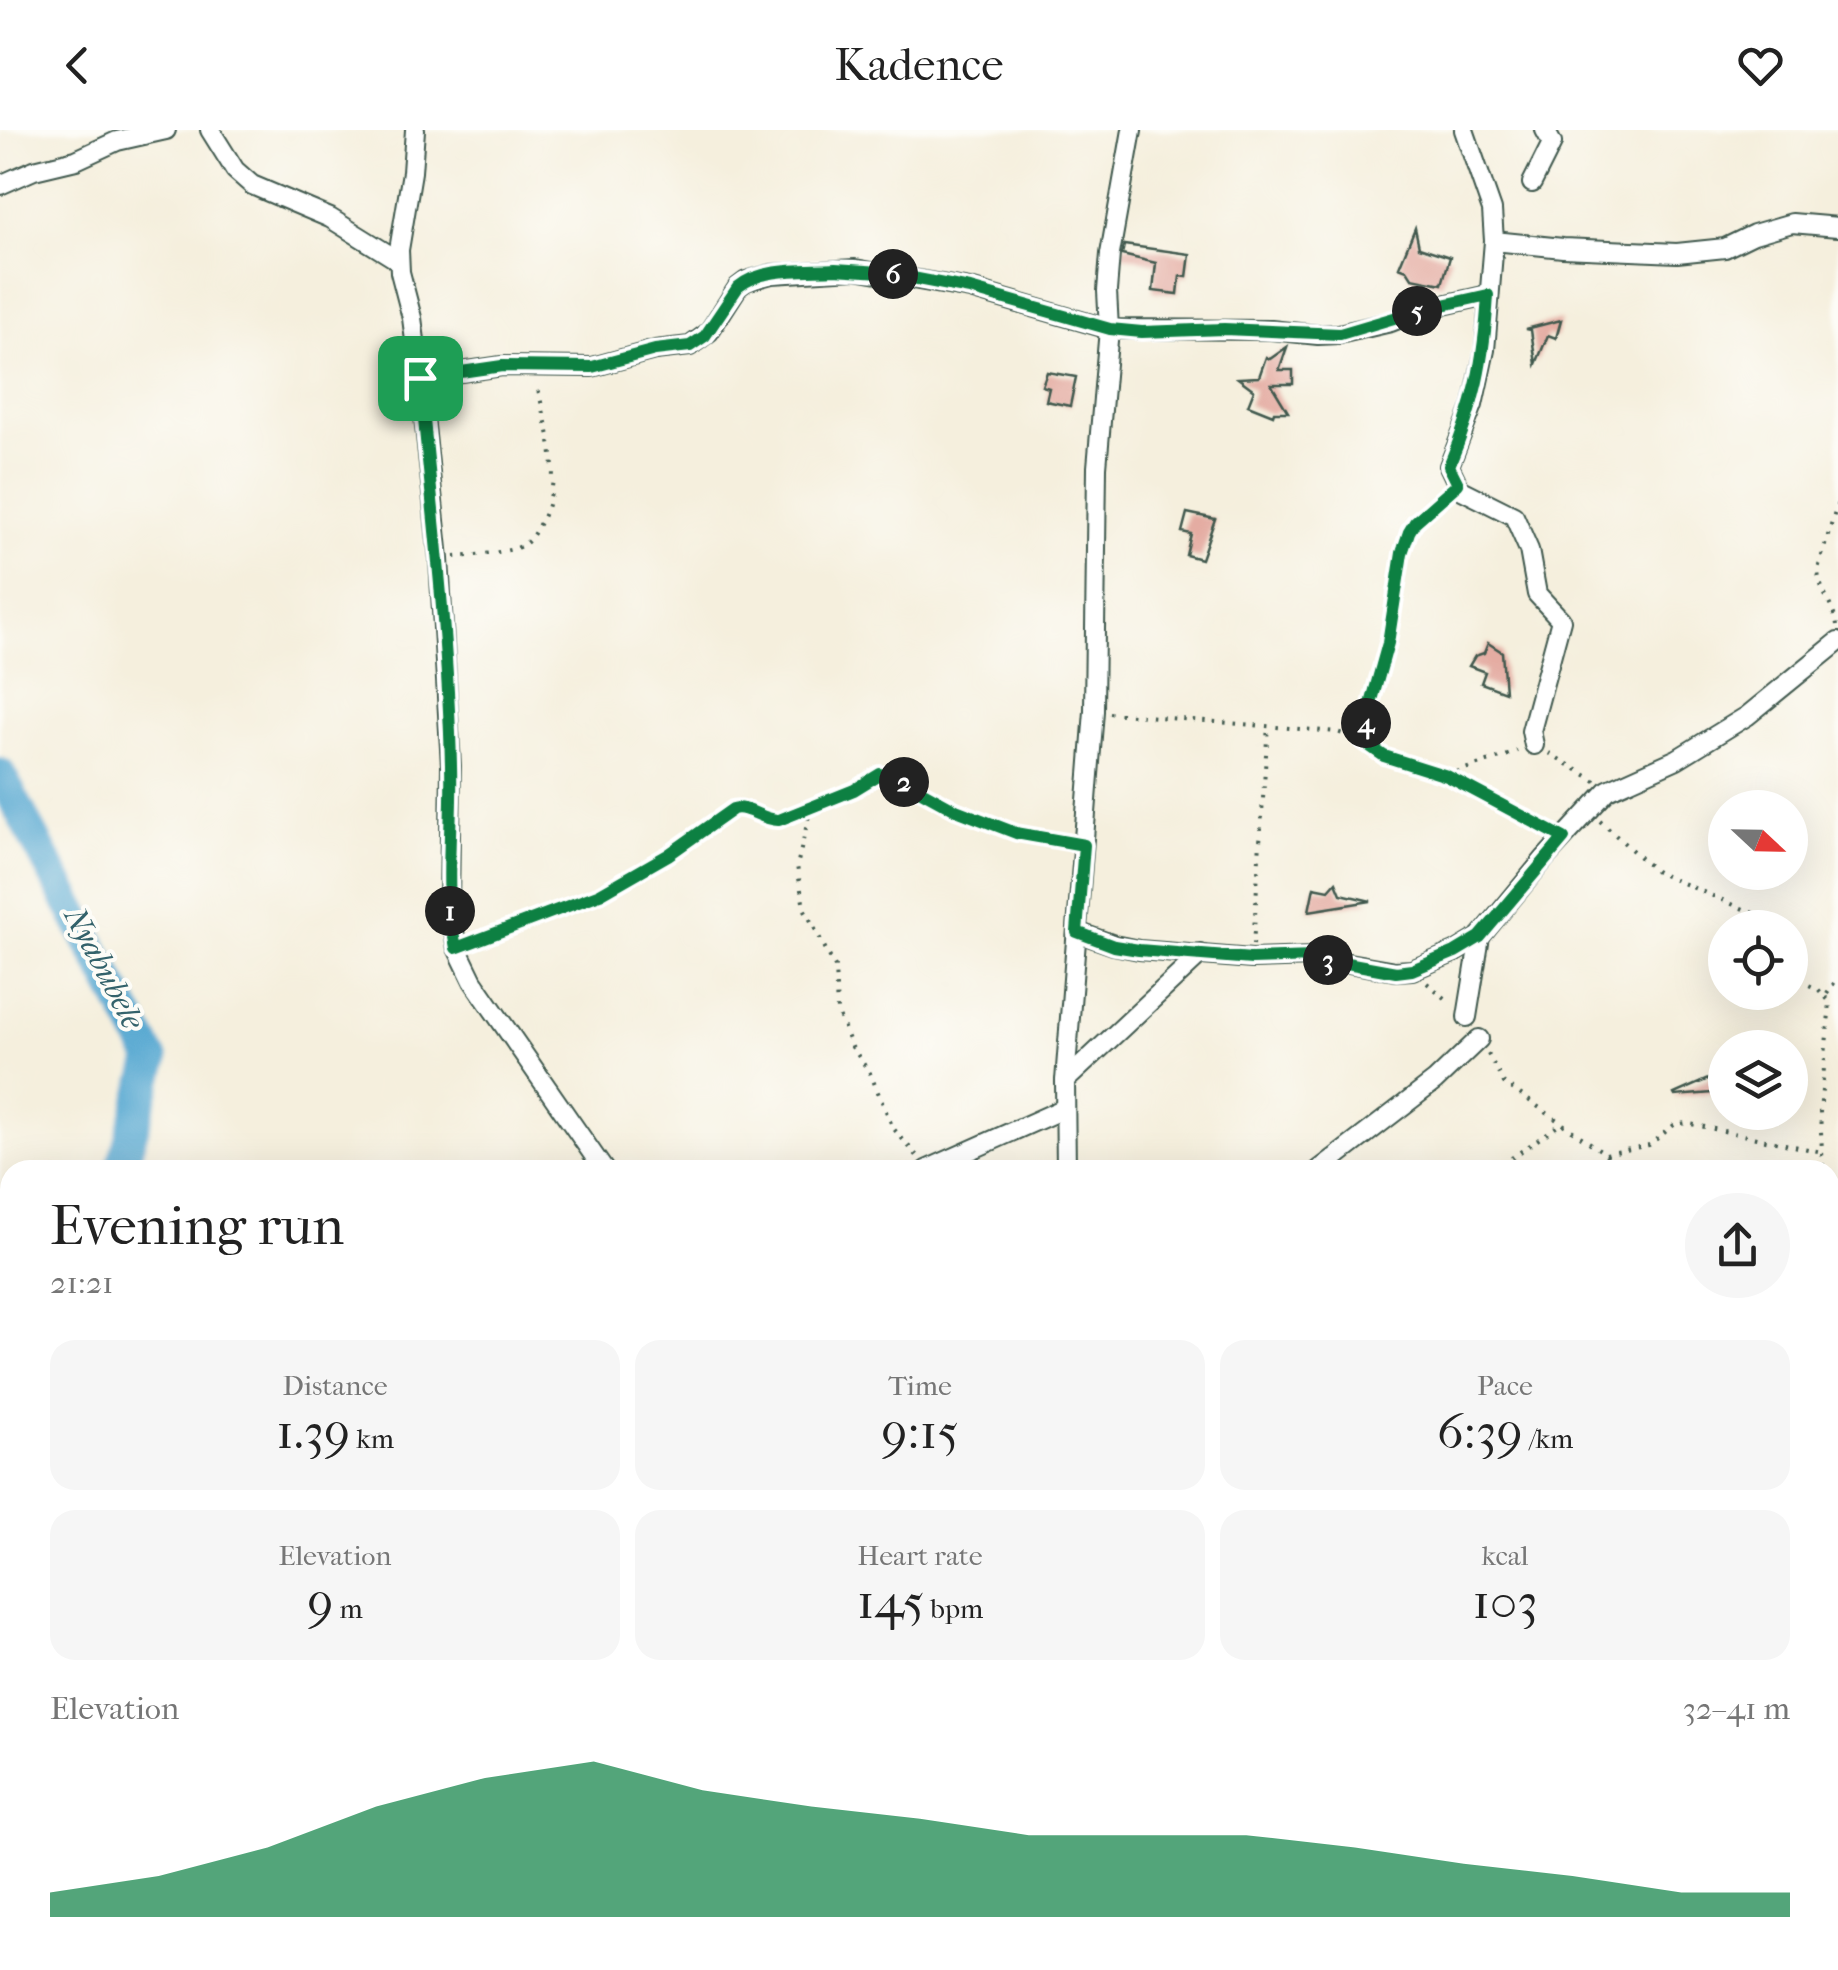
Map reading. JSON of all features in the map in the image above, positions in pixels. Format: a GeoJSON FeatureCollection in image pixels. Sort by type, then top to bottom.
{"type":"FeatureCollection","features":[{"type":"Feature","properties":{"kind":"street"},"geometry":{"type":"LineString","coordinates":[[0,185],[117,142],[166,130]]}},
{"type":"Feature","properties":{"kind":"street"},"geometry":{"type":"LineString","coordinates":[[210,130],[235,170],[252,185],[330,218],[399,261]]}},
{"type":"Feature","properties":{"kind":"street"},"geometry":{"type":"LineString","coordinates":[[415,130],[399,261],[412,318],[439,559],[451,766],[448,903],[456,948],[482,994],[597,1160]]}},
{"type":"Feature","properties":{"kind":"street"},"geometry":{"type":"LineString","coordinates":[[1066,1160],[1064,1080],[1094,711],[1097,466],[1110,329],[1110,254],[1132,130]]}},
{"type":"Feature","properties":{"kind":"street"},"geometry":{"type":"LineString","coordinates":[[1464,130],[1492,210],[1494,241],[1485,350],[1473,405],[1449,466],[1470,497],[1514,516],[1529,550],[1537,594],[1562,620],[1530,731],[1534,745]]}},
{"type":"Feature","properties":{"kind":"street"},"geometry":{"type":"LineString","coordinates":[[1532,183],[1552,143],[1545,130]]}},
{"type":"Feature","properties":{"kind":"street"},"geometry":{"type":"LineString","coordinates":[[1494,241],[1677,253],[1725,248],[1792,223],[1838,227]]}},
{"type":"Feature","properties":{"kind":"street"},"geometry":{"type":"LineString","coordinates":[[420,378],[476,368],[592,367],[655,350],[690,346],[705,336],[746,281],[772,274],[835,269],[881,272],[970,289],[1110,329],[1142,332],[1271,330],[1340,334],[1488,295]]}},
{"type":"Feature","properties":{"kind":"street"},"geometry":{"type":"LineString","coordinates":[[1077,932],[1114,946],[1252,959],[1314,957],[1396,972],[1412,970],[1480,937],[1608,790],[1676,759],[1747,716],[1836,643]]}},
{"type":"Feature","properties":{"kind":"street"},"geometry":{"type":"LineString","coordinates":[[1467,1017],[1480,937]]}},
{"type":"Feature","properties":{"kind":"street"},"geometry":{"type":"LineString","coordinates":[[1064,1080],[1201,954]]}},
{"type":"Feature","properties":{"kind":"street"},"geometry":{"type":"LineString","coordinates":[[1332,1160],[1435,1082],[1479,1039]]}},
{"type":"Feature","properties":{"kind":"street"},"geometry":{"type":"LineString","coordinates":[[949,1160],[1065,1108]]}},
{"type":"Feature","properties":{"kind":"path"},"geometry":{"type":"LineString","coordinates":[[439,559],[515,549],[532,537],[544,515],[554,490],[554,467],[533,366]]}},
{"type":"Feature","properties":{"kind":"path"},"geometry":{"type":"LineString","coordinates":[[1361,740],[1388,643],[1409,532],[1458,484]]}},
{"type":"Feature","properties":{"kind":"path"},"geometry":{"type":"LineString","coordinates":[[1836,643],[1835,612],[1818,578],[1818,569],[1838,502]]}},
{"type":"Feature","properties":{"kind":"path"},"geometry":{"type":"LineString","coordinates":[[1094,711],[1337,732],[1361,740],[1384,756],[1447,776],[1564,838]]}},
{"type":"Feature","properties":{"kind":"path"},"geometry":{"type":"LineString","coordinates":[[1252,959],[1268,724]]}},
{"type":"Feature","properties":{"kind":"path"},"geometry":{"type":"LineString","coordinates":[[456,948],[600,894],[668,855],[733,809],[742,808],[775,820],[884,774],[956,810],[1016,833],[1084,845]]}},
{"type":"Feature","properties":{"kind":"path"},"geometry":{"type":"LineString","coordinates":[[811,808],[799,852],[797,880],[804,908],[838,975],[836,1011],[876,1087],[892,1128],[922,1160]]}},
{"type":"Feature","properties":{"kind":"path"},"geometry":{"type":"LineString","coordinates":[[1589,810],[1656,872],[1746,910]]}},
{"type":"Feature","properties":{"kind":"path"},"geometry":{"type":"LineString","coordinates":[[1412,970],[1467,1017]]}},
{"type":"Feature","properties":{"kind":"path"},"geometry":{"type":"LineString","coordinates":[[1827,994],[1838,976]]}},
{"type":"Feature","properties":{"kind":"path"},"geometry":{"type":"LineString","coordinates":[[1808,985],[1827,994],[1830,1002],[1820,1112],[1822,1160]]}},
{"type":"Feature","properties":{"kind":"path"},"geometry":{"type":"LineString","coordinates":[[1479,1039],[1504,1083],[1610,1160]]}},
{"type":"Feature","properties":{"kind":"path"},"geometry":{"type":"LineString","coordinates":[[1508,1160],[1562,1123]]}},
{"type":"Feature","properties":{"kind":"path"},"geometry":{"type":"LineString","coordinates":[[1606,1154],[1649,1145],[1680,1123],[1822,1152]]}},
{"type":"Feature","properties":{"kind":"building"},"geometry":{"type":"Polygon","coordinates":[[[1415,228],[1419,247],[1450,257],[1442,284],[1412,278],[1399,267],[1415,228]]]}},
{"type":"Feature","properties":{"kind":"building"},"geometry":{"type":"Polygon","coordinates":[[[1124,245],[1190,254],[1187,277],[1180,276],[1178,294],[1153,291],[1156,263],[1122,255],[1124,245]]]}},
{"type":"Feature","properties":{"kind":"building"},"geometry":{"type":"Polygon","coordinates":[[[1561,320],[1556,338],[1548,335],[1536,364],[1531,330],[1526,329],[1561,320]]]}},
{"type":"Feature","properties":{"kind":"building"},"geometry":{"type":"Polygon","coordinates":[[[1287,347],[1279,370],[1293,370],[1293,384],[1271,384],[1288,412],[1273,415],[1248,405],[1254,390],[1238,378],[1259,377],[1266,357],[1270,359],[1287,347]]]}},
{"type":"Feature","properties":{"kind":"building"},"geometry":{"type":"Polygon","coordinates":[[[1047,372],[1076,377],[1070,406],[1046,401],[1049,388],[1042,386],[1047,372]]]}},
{"type":"Feature","properties":{"kind":"building"},"geometry":{"type":"Polygon","coordinates":[[[1187,513],[1215,519],[1201,559],[1186,555],[1191,534],[1182,532],[1187,513]]]}},
{"type":"Feature","properties":{"kind":"building"},"geometry":{"type":"Polygon","coordinates":[[[1488,643],[1502,652],[1505,692],[1481,683],[1485,672],[1469,666],[1475,656],[1484,653],[1488,643]]]}},
{"type":"Feature","properties":{"kind":"building"},"geometry":{"type":"Polygon","coordinates":[[[1336,882],[1341,894],[1371,901],[1309,911],[1314,887],[1329,890],[1336,882]]]}},
{"type":"Feature","properties":{"kind":"building"},"geometry":{"type":"Polygon","coordinates":[[[1708,1079],[1708,1093],[1674,1094],[1708,1079]]]}},
{"type":"Feature","properties":{"kind":"waterway","name":"Nyabubele"},"geometry":{"type":"LineString","coordinates":[[0,774],[153,1060],[124,1160]]}},
{"type":"Feature","properties":{"kind":"route"},"geometry":{"type":"LineString","coordinates":[[835,269],[881,272],[970,289],[1110,329],[1142,332],[1224,329],[1340,334],[1488,295],[1485,350],[1473,405],[1449,466],[1458,484],[1409,532],[1388,643],[1361,740],[1384,756],[1447,776],[1564,838],[1480,937],[1412,970],[1396,972],[1314,957],[1252,959],[1139,950],[1114,946],[1077,932],[1084,845],[1016,833],[880,774],[854,790],[779,820],[769,820],[740,807],[733,809],[668,855],[600,894],[456,948],[448,903],[451,766],[439,559],[420,378],[502,366],[592,367],[655,350],[690,346],[705,336],[746,281],[772,274],[835,269]]}}]}
